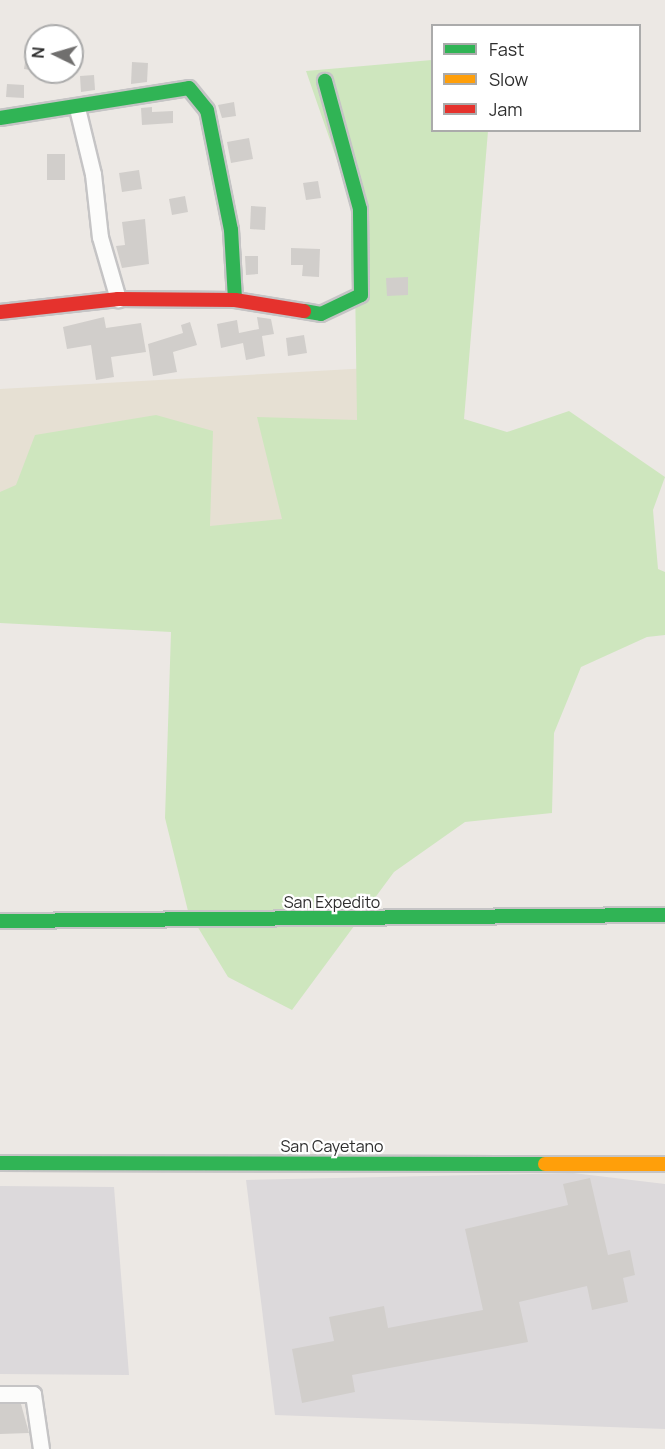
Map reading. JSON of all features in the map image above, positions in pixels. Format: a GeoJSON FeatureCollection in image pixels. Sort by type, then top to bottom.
{"type":"FeatureCollection","features":[{"type":"Feature","properties":{"kind":"street"},"geometry":{"type":"LineString","coordinates":[[0,312],[118,299],[235,300],[321,314],[361,295],[360,209],[325,81]]}},
{"type":"Feature","properties":{"kind":"street"},"geometry":{"type":"LineString","coordinates":[[0,118],[77,108],[189,88],[207,110],[231,230],[235,300]]}},
{"type":"Feature","properties":{"kind":"street"},"geometry":{"type":"LineString","coordinates":[[77,108],[93,174],[100,237],[118,299]]}},
{"type":"Feature","properties":{"kind":"street","name":"San Expedito"},"geometry":{"type":"LineString","coordinates":[[0,921],[665,915]]}},
{"type":"Feature","properties":{"kind":"street","name":"San Cayetano"},"geometry":{"type":"LineString","coordinates":[[0,1163],[665,1164]]}},
{"type":"Feature","properties":{"kind":"street"},"geometry":{"type":"LineString","coordinates":[[0,1394],[33,1394],[41,1449]]}},
{"type":"Feature","properties":{"kind":"shaded area"},"geometry":{"type":"Polygon","coordinates":[[[370,368],[371,610],[0,613],[0,389],[370,368]]]}},
{"type":"Feature","properties":{"kind":"shaded area"},"geometry":{"type":"Polygon","coordinates":[[[573,1173],[665,1184],[665,1429],[275,1415],[246,1180],[573,1173]]]}},
{"type":"Feature","properties":{"kind":"shaded area"},"geometry":{"type":"Polygon","coordinates":[[[0,1186],[114,1187],[129,1375],[0,1374],[0,1186]]]}},
{"type":"Feature","properties":{"kind":"green space"},"geometry":{"type":"Polygon","coordinates":[[[431,60],[431,132],[488,132],[464,419],[507,432],[569,411],[665,477],[653,510],[658,569],[665,572],[665,635],[647,637],[581,667],[554,733],[552,813],[465,822],[394,872],[292,1010],[228,977],[188,911],[165,818],[171,632],[0,623],[0,492],[16,485],[35,435],[156,415],[213,431],[210,526],[282,519],[257,417],[357,420],[354,209],[306,71],[431,60]]]}},
{"type":"Feature","properties":{"kind":"building"},"geometry":{"type":"Polygon","coordinates":[[[132,62],[148,63],[147,82],[131,84],[132,62]]]}},
{"type":"Feature","properties":{"kind":"building"},"geometry":{"type":"Polygon","coordinates":[[[94,75],[95,90],[81,92],[80,84],[84,84],[84,76],[94,75]]]}},
{"type":"Feature","properties":{"kind":"building"},"geometry":{"type":"Polygon","coordinates":[[[7,84],[24,85],[24,98],[6,97],[7,84]]]}},
{"type":"Feature","properties":{"kind":"building"},"geometry":{"type":"Polygon","coordinates":[[[234,102],[236,116],[222,118],[218,105],[234,102]]]}},
{"type":"Feature","properties":{"kind":"building"},"geometry":{"type":"Polygon","coordinates":[[[152,107],[152,112],[173,111],[173,123],[142,125],[141,108],[152,107]]]}},
{"type":"Feature","properties":{"kind":"building"},"geometry":{"type":"Polygon","coordinates":[[[249,138],[253,159],[231,163],[227,142],[249,138]]]}},
{"type":"Feature","properties":{"kind":"building"},"geometry":{"type":"Polygon","coordinates":[[[47,154],[65,154],[65,180],[47,180],[47,154]]]}},
{"type":"Feature","properties":{"kind":"building"},"geometry":{"type":"Polygon","coordinates":[[[139,170],[142,189],[122,192],[119,173],[139,170]]]}},
{"type":"Feature","properties":{"kind":"building"},"geometry":{"type":"Polygon","coordinates":[[[318,181],[321,198],[306,200],[303,183],[318,181]]]}},
{"type":"Feature","properties":{"kind":"building"},"geometry":{"type":"Polygon","coordinates":[[[185,196],[188,212],[172,215],[169,199],[185,196]]]}},
{"type":"Feature","properties":{"kind":"building"},"geometry":{"type":"Polygon","coordinates":[[[251,206],[266,207],[265,230],[250,229],[251,206]]]}},
{"type":"Feature","properties":{"kind":"building"},"geometry":{"type":"Polygon","coordinates":[[[145,219],[149,264],[122,268],[116,246],[125,245],[122,222],[145,219]]]}},
{"type":"Feature","properties":{"kind":"building"},"geometry":{"type":"Polygon","coordinates":[[[291,248],[320,249],[319,277],[302,276],[303,265],[291,265],[291,248]]]}},
{"type":"Feature","properties":{"kind":"building"},"geometry":{"type":"Polygon","coordinates":[[[245,256],[258,256],[258,274],[246,275],[245,256]]]}},
{"type":"Feature","properties":{"kind":"building"},"geometry":{"type":"Polygon","coordinates":[[[408,277],[408,295],[387,296],[386,278],[408,277]]]}},
{"type":"Feature","properties":{"kind":"building"},"geometry":{"type":"Polygon","coordinates":[[[104,317],[106,328],[141,323],[146,352],[111,357],[114,377],[96,380],[91,345],[67,349],[63,327],[104,317]]]}},
{"type":"Feature","properties":{"kind":"building"},"geometry":{"type":"Polygon","coordinates":[[[257,317],[271,319],[274,334],[262,336],[265,356],[246,360],[243,343],[221,348],[217,324],[237,320],[239,333],[259,329],[257,317]]]}},
{"type":"Feature","properties":{"kind":"building"},"geometry":{"type":"Polygon","coordinates":[[[190,322],[197,345],[173,352],[177,372],[153,376],[148,344],[183,333],[181,325],[190,322]]]}},
{"type":"Feature","properties":{"kind":"building"},"geometry":{"type":"Polygon","coordinates":[[[304,335],[307,353],[288,356],[286,338],[304,335]]]}},
{"type":"Feature","properties":{"kind":"building"},"geometry":{"type":"Polygon","coordinates":[[[590,1178],[608,1255],[630,1250],[635,1275],[623,1278],[628,1302],[592,1310],[587,1286],[519,1302],[528,1342],[352,1375],[355,1392],[302,1403],[292,1349],[334,1341],[329,1317],[384,1306],[388,1328],[483,1310],[465,1229],[568,1205],[563,1184],[590,1178]]]}},
{"type":"Feature","properties":{"kind":"building"},"geometry":{"type":"Polygon","coordinates":[[[0,1404],[21,1404],[29,1433],[0,1434],[0,1404]]]}},
{"type":"Feature","properties":{"kind":"traffic: fast"},"geometry":{"type":"LineString","coordinates":[[304,311],[321,314],[361,295],[360,209],[325,81]]}},
{"type":"Feature","properties":{"kind":"traffic: fast"},"geometry":{"type":"LineString","coordinates":[[0,118],[189,88],[207,110],[231,230],[235,300]]}},
{"type":"Feature","properties":{"kind":"traffic: fast"},"geometry":{"type":"LineString","coordinates":[[0,921],[665,915]]}},
{"type":"Feature","properties":{"kind":"traffic: fast"},"geometry":{"type":"LineString","coordinates":[[0,1163],[545,1164]]}},
{"type":"Feature","properties":{"kind":"traffic: slow"},"geometry":{"type":"LineString","coordinates":[[545,1164],[665,1164]]}},
{"type":"Feature","properties":{"kind":"traffic: jam"},"geometry":{"type":"LineString","coordinates":[[0,312],[118,299],[235,300],[304,311]]}}]}
